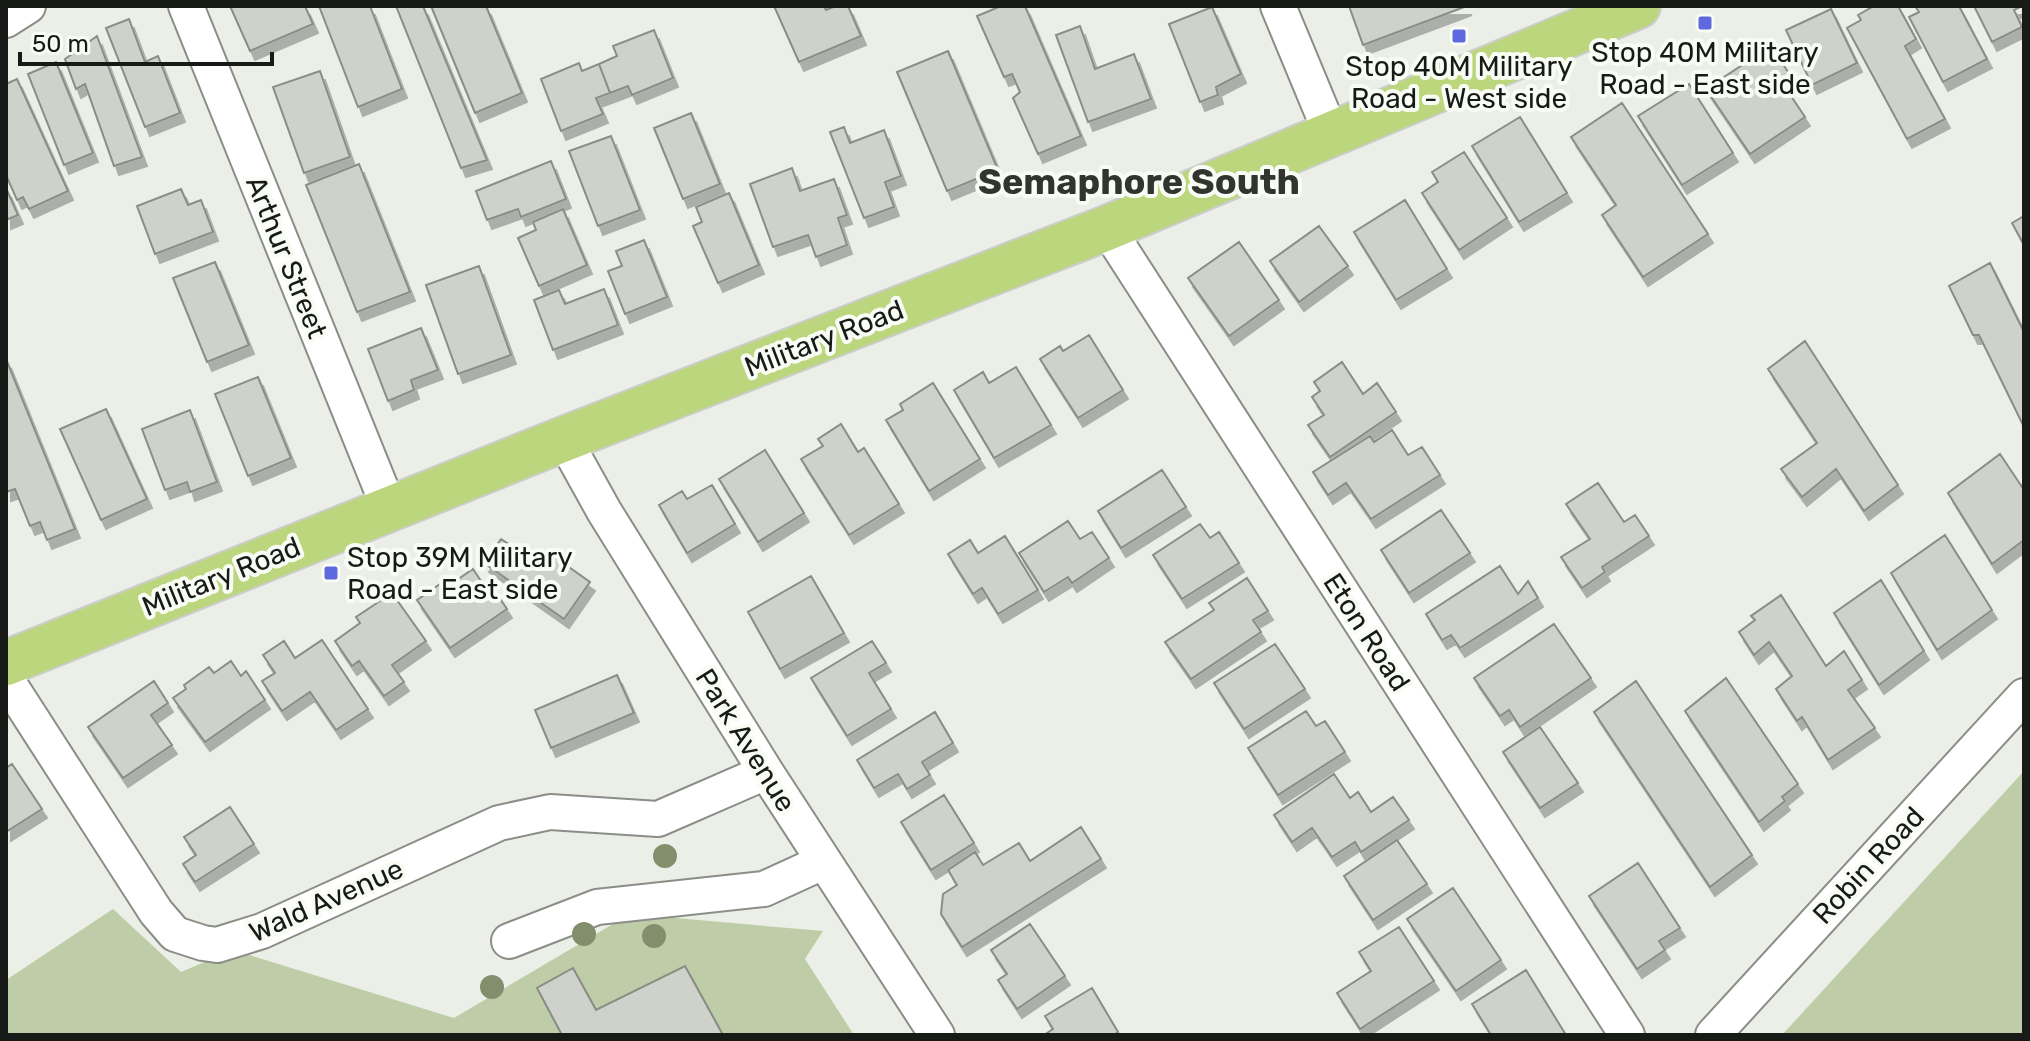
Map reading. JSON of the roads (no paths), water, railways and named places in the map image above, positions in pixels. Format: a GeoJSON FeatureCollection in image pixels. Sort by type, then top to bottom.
{"type":"FeatureCollection","features":[{"type":"Feature","properties":{"kind":"main road","name":"Military Road"},"geometry":{"type":"LineString","coordinates":[[6,663],[389,508],[1107,228],[1638,6]]}},
{"type":"Feature","properties":{"kind":"street"},"geometry":{"type":"LineString","coordinates":[[6,20],[28,6]]}},
{"type":"Feature","properties":{"kind":"street","name":"Arthur Street"},"geometry":{"type":"LineString","coordinates":[[186,6],[389,508]]}},
{"type":"Feature","properties":{"kind":"street"},"geometry":{"type":"LineString","coordinates":[[1278,6],[1332,136]]}},
{"type":"Feature","properties":{"kind":"street","name":"Eton Road"},"geometry":{"type":"LineString","coordinates":[[1107,228],[1627,1035]]}},
{"type":"Feature","properties":{"kind":"street","name":"Park Avenue"},"geometry":{"type":"LineString","coordinates":[[564,439],[604,511],[766,772],[937,1035]]}},
{"type":"Feature","properties":{"kind":"street","name":"Wald Avenue"},"geometry":{"type":"LineString","coordinates":[[6,679],[156,912],[175,934],[217,945],[262,931],[499,823],[550,812],[658,819],[766,772]]}},
{"type":"Feature","properties":{"kind":"street","name":"Robin Road"},"geometry":{"type":"LineString","coordinates":[[1713,1035],[2024,696]]}},
{"type":"Feature","properties":{"kind":"street"},"geometry":{"type":"LineString","coordinates":[[509,941],[597,907],[764,889],[823,862]]}},
{"type":"Feature","properties":{"kind":"place","name":"Stop 40M Military Road - East side"},"geometry":{"type":"Point","coordinates":[1705,23]}},
{"type":"Feature","properties":{"kind":"place","name":"Stop 40M Military Road - West side"},"geometry":{"type":"Point","coordinates":[1459,36]}},
{"type":"Feature","properties":{"kind":"place","name":"Stop 39M Military Road - East side"},"geometry":{"type":"Point","coordinates":[331,573]}},
{"type":"Feature","properties":{"kind":"district","name":"Semaphore South"},"geometry":{"type":"Point","coordinates":[1139,181]}}]}
